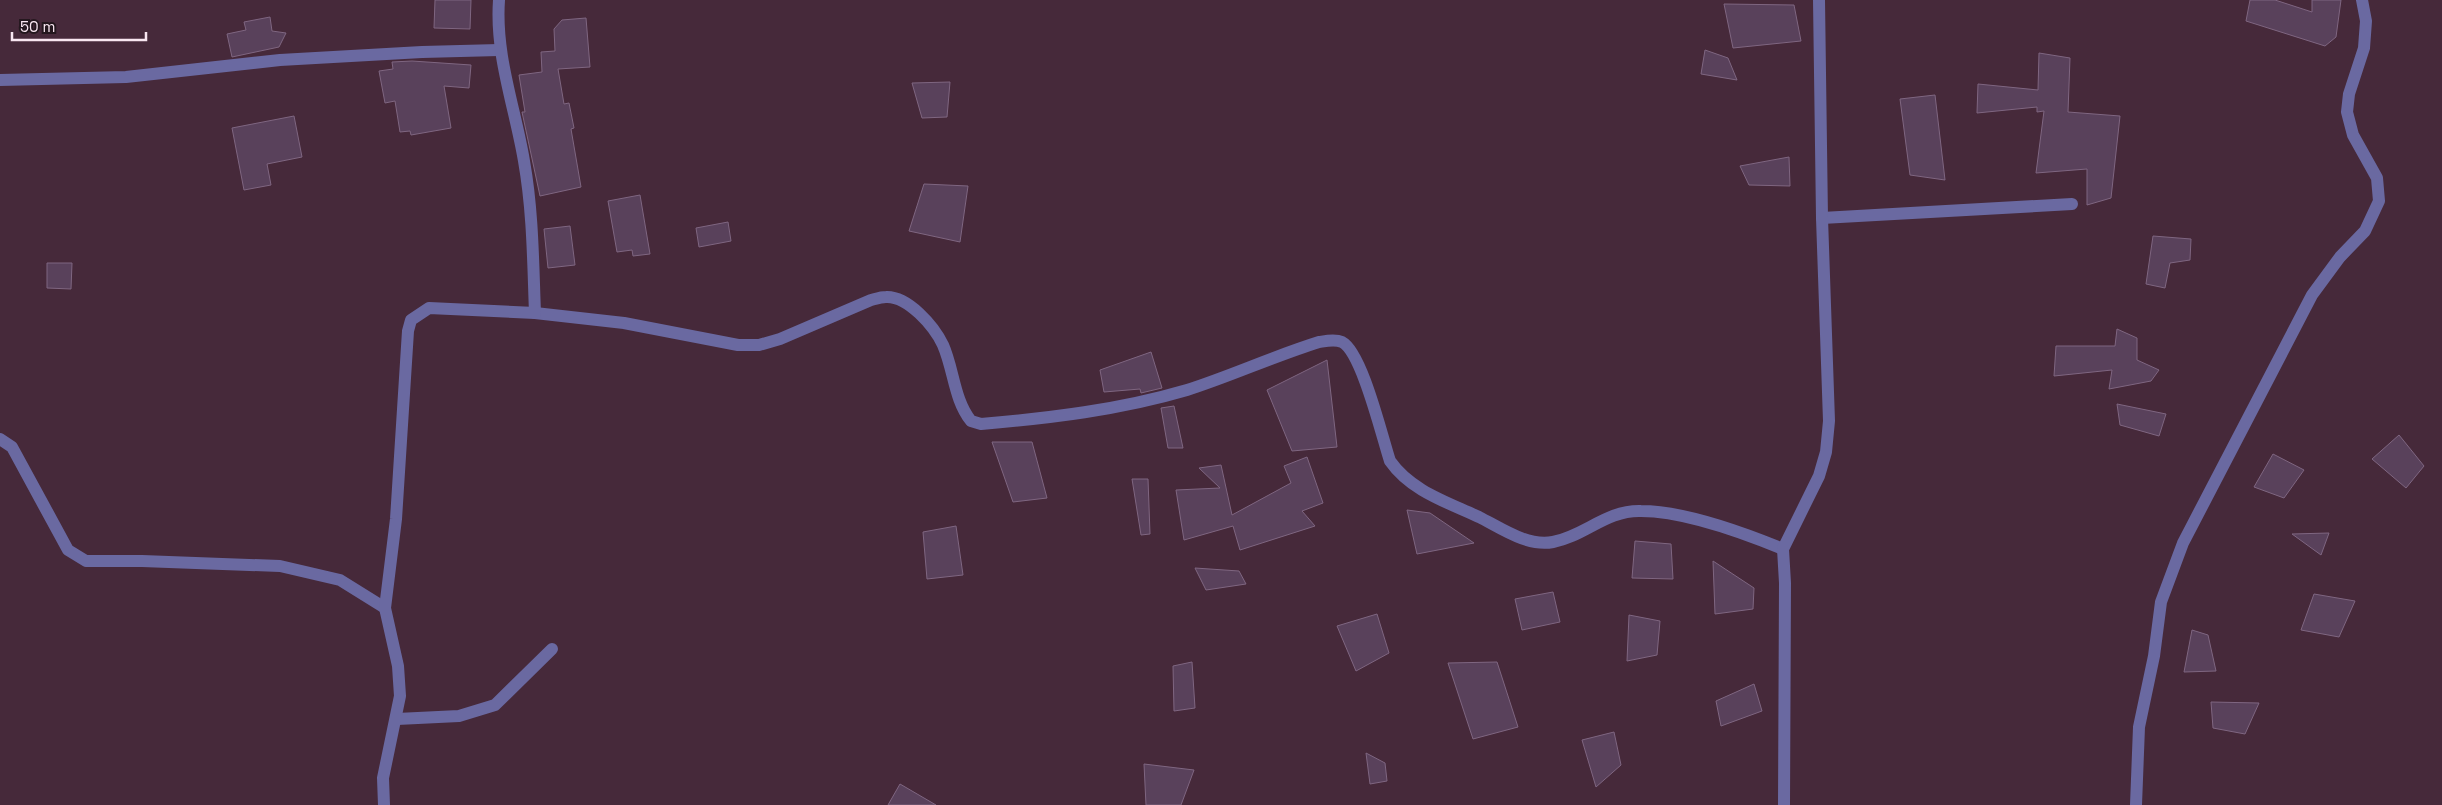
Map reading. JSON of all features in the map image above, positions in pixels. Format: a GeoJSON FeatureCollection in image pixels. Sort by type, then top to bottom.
{"type":"FeatureCollection","features":[{"type":"Feature","properties":{"kind":"street"},"geometry":{"type":"LineString","coordinates":[[499,0],[497,23],[499,50],[513,105],[532,222],[535,313]]}},
{"type":"Feature","properties":{"kind":"street"},"geometry":{"type":"LineString","coordinates":[[1784,805],[1785,583],[1783,549],[1819,476],[1826,452],[1829,411],[1822,218],[1820,0]]}},
{"type":"Feature","properties":{"kind":"street"},"geometry":{"type":"LineString","coordinates":[[2136,805],[2139,727],[2154,656],[2161,602],[2183,543],[2277,359],[2312,296],[2340,257],[2365,230],[2378,201],[2377,178],[2353,135],[2347,112],[2349,94],[2364,48],[2366,21],[2362,0]]}},
{"type":"Feature","properties":{"kind":"street"},"geometry":{"type":"LineString","coordinates":[[0,80],[126,77],[280,60],[422,52],[499,50]]}},
{"type":"Feature","properties":{"kind":"street"},"geometry":{"type":"LineString","coordinates":[[1822,218],[2072,204]]}},
{"type":"Feature","properties":{"kind":"street"},"geometry":{"type":"LineString","coordinates":[[384,805],[383,778],[397,719],[400,696],[398,666],[385,608],[396,519],[408,331],[411,320],[429,308],[535,313],[624,323],[738,344],[759,345],[780,339],[871,300],[886,296],[899,299],[918,311],[942,344],[963,411],[971,421],[981,424],[1075,415],[1147,401],[1188,389],[1319,342],[1341,342],[1350,349],[1361,368],[1390,461],[1398,472],[1435,498],[1521,538],[1537,542],[1562,540],[1582,533],[1601,520],[1616,514],[1639,511],[1662,512],[1745,534],[1783,549]]}},
{"type":"Feature","properties":{"kind":"street"},"geometry":{"type":"LineString","coordinates":[[0,439],[12,447],[68,550],[86,561],[280,566],[340,580],[385,608]]}},
{"type":"Feature","properties":{"kind":"street"},"geometry":{"type":"LineString","coordinates":[[397,719],[459,716],[495,705],[552,649]]}},
{"type":"Feature","properties":{"kind":"building"},"geometry":{"type":"Polygon","coordinates":[[[435,0],[471,0],[470,29],[434,28],[435,0]]]}},
{"type":"Feature","properties":{"kind":"building"},"geometry":{"type":"Polygon","coordinates":[[[2250,0],[2275,0],[2312,12],[2312,0],[2341,0],[2336,37],[2325,46],[2246,21],[2250,0]]]}},
{"type":"Feature","properties":{"kind":"building"},"geometry":{"type":"Polygon","coordinates":[[[1724,4],[1794,5],[1801,41],[1733,48],[1724,4]]]}},
{"type":"Feature","properties":{"kind":"building"},"geometry":{"type":"Polygon","coordinates":[[[270,17],[272,31],[286,33],[279,47],[232,57],[227,34],[246,30],[244,22],[270,17]]]}},
{"type":"Feature","properties":{"kind":"building"},"geometry":{"type":"Polygon","coordinates":[[[586,18],[590,67],[558,69],[564,104],[569,103],[574,128],[571,129],[581,187],[540,196],[522,112],[525,112],[519,75],[542,72],[541,52],[555,51],[554,29],[562,20],[586,18]]]}},
{"type":"Feature","properties":{"kind":"building"},"geometry":{"type":"Polygon","coordinates":[[[1705,50],[1728,58],[1737,80],[1701,74],[1705,50]]]}},
{"type":"Feature","properties":{"kind":"building"},"geometry":{"type":"Polygon","coordinates":[[[2039,53],[2070,58],[2068,112],[2120,116],[2111,198],[2087,205],[2087,169],[2036,173],[2044,111],[2037,112],[2037,107],[1977,113],[1978,84],[2038,90],[2039,53]]]}},
{"type":"Feature","properties":{"kind":"building"},"geometry":{"type":"Polygon","coordinates":[[[412,61],[471,65],[469,88],[444,86],[451,128],[411,135],[410,131],[400,132],[395,101],[385,103],[379,71],[393,69],[392,62],[412,61]]]}},
{"type":"Feature","properties":{"kind":"building"},"geometry":{"type":"Polygon","coordinates":[[[950,82],[947,117],[922,118],[912,83],[950,82]]]}},
{"type":"Feature","properties":{"kind":"building"},"geometry":{"type":"Polygon","coordinates":[[[1935,95],[1945,180],[1910,175],[1900,99],[1935,95]]]}},
{"type":"Feature","properties":{"kind":"building"},"geometry":{"type":"Polygon","coordinates":[[[294,116],[302,157],[267,164],[271,185],[244,190],[232,128],[294,116]]]}},
{"type":"Feature","properties":{"kind":"building"},"geometry":{"type":"Polygon","coordinates":[[[1789,157],[1790,186],[1749,185],[1740,166],[1789,157]]]}},
{"type":"Feature","properties":{"kind":"building"},"geometry":{"type":"Polygon","coordinates":[[[924,184],[968,186],[960,242],[909,231],[924,184]]]}},
{"type":"Feature","properties":{"kind":"building"},"geometry":{"type":"Polygon","coordinates":[[[640,195],[650,254],[633,256],[632,250],[617,252],[608,201],[640,195]]]}},
{"type":"Feature","properties":{"kind":"building"},"geometry":{"type":"Polygon","coordinates":[[[728,222],[731,241],[699,247],[696,228],[728,222]]]}},
{"type":"Feature","properties":{"kind":"building"},"geometry":{"type":"Polygon","coordinates":[[[570,226],[575,265],[548,268],[544,229],[570,226]]]}},
{"type":"Feature","properties":{"kind":"building"},"geometry":{"type":"Polygon","coordinates":[[[2153,236],[2191,239],[2190,260],[2170,263],[2165,288],[2146,284],[2153,236]]]}},
{"type":"Feature","properties":{"kind":"building"},"geometry":{"type":"Polygon","coordinates":[[[47,263],[72,263],[71,289],[47,288],[47,263]]]}},
{"type":"Feature","properties":{"kind":"building"},"geometry":{"type":"Polygon","coordinates":[[[2117,329],[2137,338],[2137,360],[2159,370],[2151,381],[2109,389],[2112,370],[2054,376],[2056,346],[2115,346],[2117,329]]]}},
{"type":"Feature","properties":{"kind":"building"},"geometry":{"type":"Polygon","coordinates":[[[1151,352],[1162,388],[1141,393],[1140,389],[1104,392],[1100,370],[1151,352]]]}},
{"type":"Feature","properties":{"kind":"building"},"geometry":{"type":"Polygon","coordinates":[[[1327,360],[1337,447],[1292,451],[1267,390],[1327,360]]]}},
{"type":"Feature","properties":{"kind":"building"},"geometry":{"type":"Polygon","coordinates":[[[2117,404],[2166,414],[2159,436],[2120,425],[2117,404]]]}},
{"type":"Feature","properties":{"kind":"building"},"geometry":{"type":"Polygon","coordinates":[[[1174,406],[1183,448],[1168,448],[1161,408],[1174,406]]]}},
{"type":"Feature","properties":{"kind":"building"},"geometry":{"type":"Polygon","coordinates":[[[2399,435],[2424,466],[2406,488],[2372,459],[2399,435]]]}},
{"type":"Feature","properties":{"kind":"building"},"geometry":{"type":"Polygon","coordinates":[[[992,442],[1032,442],[1047,498],[1013,502],[992,442]]]}},
{"type":"Feature","properties":{"kind":"building"},"geometry":{"type":"Polygon","coordinates":[[[2273,454],[2304,470],[2284,498],[2254,487],[2273,454]]]}},
{"type":"Feature","properties":{"kind":"building"},"geometry":{"type":"Polygon","coordinates":[[[1307,457],[1323,503],[1302,511],[1315,526],[1240,550],[1233,526],[1184,540],[1176,490],[1220,488],[1199,468],[1221,465],[1232,515],[1291,483],[1284,466],[1307,457]]]}},
{"type":"Feature","properties":{"kind":"building"},"geometry":{"type":"Polygon","coordinates":[[[1132,479],[1148,479],[1150,534],[1141,535],[1132,479]]]}},
{"type":"Feature","properties":{"kind":"building"},"geometry":{"type":"Polygon","coordinates":[[[1407,510],[1430,513],[1474,543],[1417,554],[1407,510]]]}},
{"type":"Feature","properties":{"kind":"building"},"geometry":{"type":"Polygon","coordinates":[[[956,526],[963,575],[927,579],[923,532],[956,526]]]}},
{"type":"Feature","properties":{"kind":"building"},"geometry":{"type":"Polygon","coordinates":[[[2329,533],[2321,555],[2292,534],[2329,533]]]}},
{"type":"Feature","properties":{"kind":"building"},"geometry":{"type":"Polygon","coordinates":[[[1635,541],[1671,544],[1673,579],[1632,578],[1635,541]]]}},
{"type":"Feature","properties":{"kind":"building"},"geometry":{"type":"Polygon","coordinates":[[[1713,561],[1754,588],[1753,609],[1715,614],[1713,561]]]}},
{"type":"Feature","properties":{"kind":"building"},"geometry":{"type":"Polygon","coordinates":[[[1195,568],[1239,571],[1246,584],[1206,590],[1195,568]]]}},
{"type":"Feature","properties":{"kind":"building"},"geometry":{"type":"Polygon","coordinates":[[[1553,592],[1560,622],[1522,630],[1515,599],[1553,592]]]}},
{"type":"Feature","properties":{"kind":"building"},"geometry":{"type":"Polygon","coordinates":[[[2314,594],[2355,601],[2339,637],[2301,630],[2314,594]]]}},
{"type":"Feature","properties":{"kind":"building"},"geometry":{"type":"Polygon","coordinates":[[[1377,614],[1389,653],[1356,671],[1337,626],[1377,614]]]}},
{"type":"Feature","properties":{"kind":"building"},"geometry":{"type":"Polygon","coordinates":[[[1629,615],[1660,621],[1657,655],[1627,661],[1629,615]]]}},
{"type":"Feature","properties":{"kind":"building"},"geometry":{"type":"Polygon","coordinates":[[[2192,630],[2208,635],[2216,671],[2184,672],[2192,630]]]}},
{"type":"Feature","properties":{"kind":"building"},"geometry":{"type":"Polygon","coordinates":[[[1192,662],[1195,708],[1174,711],[1173,666],[1192,662]]]}},
{"type":"Feature","properties":{"kind":"building"},"geometry":{"type":"Polygon","coordinates":[[[1497,662],[1518,727],[1473,739],[1448,663],[1497,662]]]}},
{"type":"Feature","properties":{"kind":"building"},"geometry":{"type":"Polygon","coordinates":[[[1754,684],[1762,711],[1721,726],[1716,701],[1754,684]]]}},
{"type":"Feature","properties":{"kind":"building"},"geometry":{"type":"Polygon","coordinates":[[[2211,702],[2259,703],[2245,734],[2213,728],[2211,702]]]}},
{"type":"Feature","properties":{"kind":"building"},"geometry":{"type":"Polygon","coordinates":[[[1614,732],[1621,765],[1596,787],[1582,740],[1614,732]]]}},
{"type":"Feature","properties":{"kind":"building"},"geometry":{"type":"Polygon","coordinates":[[[1366,753],[1385,763],[1387,781],[1370,784],[1366,753]]]}},
{"type":"Feature","properties":{"kind":"building"},"geometry":{"type":"Polygon","coordinates":[[[1144,764],[1194,770],[1181,805],[1146,805],[1144,764]]]}},
{"type":"Feature","properties":{"kind":"building"},"geometry":{"type":"Polygon","coordinates":[[[900,784],[936,805],[888,805],[900,784]]]}}]}
